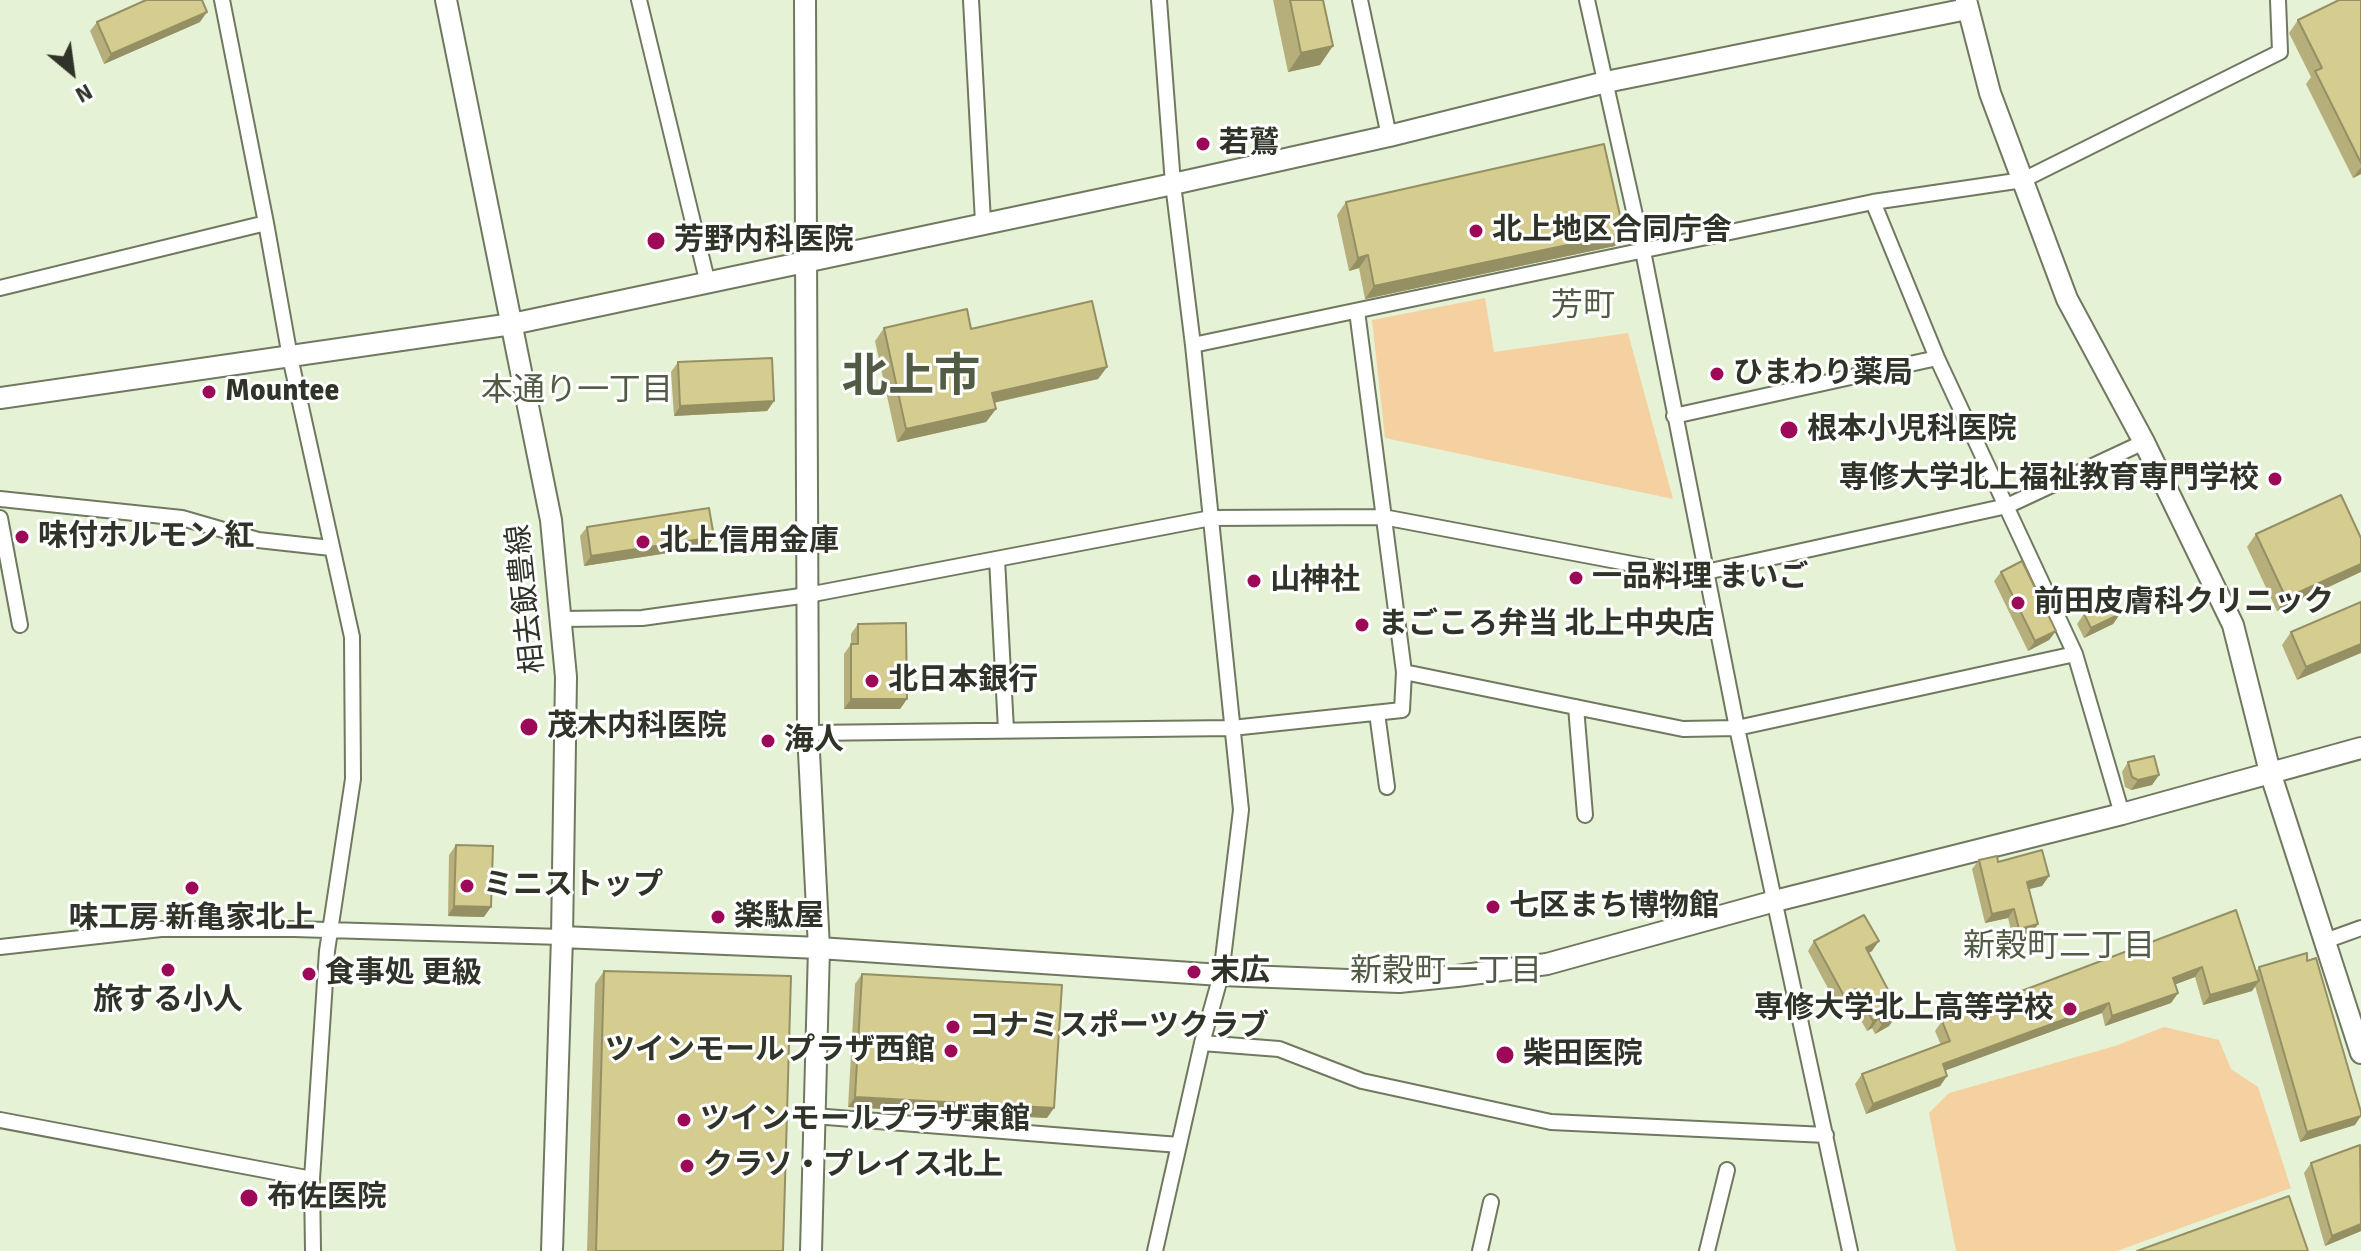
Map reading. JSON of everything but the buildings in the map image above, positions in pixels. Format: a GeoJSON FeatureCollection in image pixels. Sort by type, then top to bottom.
{"type":"FeatureCollection","features":[{"type":"Feature","properties":{"kind":"street"},"geometry":{"type":"LineString","coordinates":[[222,0],[290,357],[352,637],[353,763],[327,951],[312,1179],[313,1251]]}},
{"type":"Feature","properties":{"kind":"street","name":"相去飯豊線"},"geometry":{"type":"LineString","coordinates":[[446,0],[551,520],[566,677],[552,1251]]}},
{"type":"Feature","properties":{"kind":"street"},"geometry":{"type":"LineString","coordinates":[[639,0],[708,284]]}},
{"type":"Feature","properties":{"kind":"street"},"geometry":{"type":"LineString","coordinates":[[805,0],[808,733],[819,948],[811,1251]]}},
{"type":"Feature","properties":{"kind":"street"},"geometry":{"type":"LineString","coordinates":[[971,0],[983,222]]}},
{"type":"Feature","properties":{"kind":"street"},"geometry":{"type":"LineString","coordinates":[[1155,1251],[1202,1043],[1221,975],[1241,810],[1193,345],[1173,184],[1159,0]]}},
{"type":"Feature","properties":{"kind":"street"},"geometry":{"type":"LineString","coordinates":[[1360,0],[1389,136]]}},
{"type":"Feature","properties":{"kind":"street"},"geometry":{"type":"LineString","coordinates":[[1587,0],[1643,251],[1737,728],[1850,1251]]}},
{"type":"Feature","properties":{"kind":"street"},"geometry":{"type":"LineString","coordinates":[[1193,345],[1873,202],[2023,180],[2280,52],[2278,0]]}},
{"type":"Feature","properties":{"kind":"street"},"geometry":{"type":"LineString","coordinates":[[0,398],[512,324],[1173,184],[1389,136],[1606,82],[1969,3],[1990,93],[2067,299],[2144,442],[2233,625],[2270,772],[2361,1053]]}},
{"type":"Feature","properties":{"kind":"street"},"geometry":{"type":"LineString","coordinates":[[1873,202],[1937,358],[2075,654],[2122,814]]}},
{"type":"Feature","properties":{"kind":"street"},"geometry":{"type":"LineString","coordinates":[[0,288],[266,223]]}},
{"type":"Feature","properties":{"kind":"street"},"geometry":{"type":"LineString","coordinates":[[808,733],[1232,728],[1402,710],[1404,672],[1357,311]]}},
{"type":"Feature","properties":{"kind":"street"},"geometry":{"type":"LineString","coordinates":[[1674,416],[1937,358]]}},
{"type":"Feature","properties":{"kind":"street"},"geometry":{"type":"LineString","coordinates":[[561,619],[642,618],[808,595],[1211,518],[1383,517],[1659,569],[1706,572],[2007,506],[2144,442]]}},
{"type":"Feature","properties":{"kind":"street"},"geometry":{"type":"LineString","coordinates":[[0,499],[182,518],[258,540],[331,548]]}},
{"type":"Feature","properties":{"kind":"street"},"geometry":{"type":"LineString","coordinates":[[0,518],[20,625]]}},
{"type":"Feature","properties":{"kind":"street"},"geometry":{"type":"LineString","coordinates":[[997,559],[1006,730]]}},
{"type":"Feature","properties":{"kind":"street"},"geometry":{"type":"LineString","coordinates":[[1404,672],[1683,729],[1737,728],[2075,654]]}},
{"type":"Feature","properties":{"kind":"street"},"geometry":{"type":"LineString","coordinates":[[1576,707],[1585,815]]}},
{"type":"Feature","properties":{"kind":"street"},"geometry":{"type":"LineString","coordinates":[[1377,713],[1387,787]]}},
{"type":"Feature","properties":{"kind":"street"},"geometry":{"type":"LineString","coordinates":[[0,947],[161,929],[332,931],[819,948],[1221,975],[1399,982],[1547,964],[1775,901],[2122,814],[2361,748]]}},
{"type":"Feature","properties":{"kind":"street"},"geometry":{"type":"LineString","coordinates":[[2325,941],[2361,928]]}},
{"type":"Feature","properties":{"kind":"street"},"geometry":{"type":"LineString","coordinates":[[1202,1043],[1279,1049],[1362,1081],[1551,1122],[1826,1135]]}},
{"type":"Feature","properties":{"kind":"street"},"geometry":{"type":"LineString","coordinates":[[814,1116],[1179,1145]]}},
{"type":"Feature","properties":{"kind":"street"},"geometry":{"type":"LineString","coordinates":[[0,1120],[312,1179]]}},
{"type":"Feature","properties":{"kind":"street"},"geometry":{"type":"LineString","coordinates":[[1707,1251],[1727,1170]]}},
{"type":"Feature","properties":{"kind":"street"},"geometry":{"type":"LineString","coordinates":[[1480,1251],[1491,1202]]}},
{"type":"Feature","properties":{"kind":"shaded area"},"geometry":{"type":"Polygon","coordinates":[[[1485,298],[1494,352],[1628,333],[1673,499],[1385,438],[1372,320],[1485,298]]]}},
{"type":"Feature","properties":{"kind":"shaded area"},"geometry":{"type":"Polygon","coordinates":[[[2164,1027],[2219,1040],[2231,1069],[2258,1087],[2291,1188],[2117,1251],[1956,1251],[1929,1113],[1949,1093],[2115,1046],[2164,1027]]]}},
{"type":"Feature","properties":{"kind":"place","name":"若鷲"},"geometry":{"type":"Point","coordinates":[1203,144]}},
{"type":"Feature","properties":{"kind":"place","name":"北上地区合同庁舎"},"geometry":{"type":"Point","coordinates":[1476,231]}},
{"type":"Feature","properties":{"kind":"place","name":"芳野内科医院"},"geometry":{"type":"Point","coordinates":[656,241]}},
{"type":"Feature","properties":{"kind":"place","name":"ひまわり薬局"},"geometry":{"type":"Point","coordinates":[1717,374]}},
{"type":"Feature","properties":{"kind":"place","name":"Mountee"},"geometry":{"type":"Point","coordinates":[209,392]}},
{"type":"Feature","properties":{"kind":"place","name":"根本小児科医院"},"geometry":{"type":"Point","coordinates":[1789,430]}},
{"type":"Feature","properties":{"kind":"place","name":"専修大学北上福祉教育専門学校"},"geometry":{"type":"Point","coordinates":[2275,479]}},
{"type":"Feature","properties":{"kind":"place","name":"味付ホルモン 紅"},"geometry":{"type":"Point","coordinates":[22,537]}},
{"type":"Feature","properties":{"kind":"place","name":"北上信用金庫"},"geometry":{"type":"Point","coordinates":[643,542]}},
{"type":"Feature","properties":{"kind":"place","name":"一品料理 まいご"},"geometry":{"type":"Point","coordinates":[1576,578]}},
{"type":"Feature","properties":{"kind":"place","name":"山神社"},"geometry":{"type":"Point","coordinates":[1254,581]}},
{"type":"Feature","properties":{"kind":"place","name":"前田皮膚科クリニック"},"geometry":{"type":"Point","coordinates":[2018,603]}},
{"type":"Feature","properties":{"kind":"place","name":"まごころ弁当 北上中央店"},"geometry":{"type":"Point","coordinates":[1362,625]}},
{"type":"Feature","properties":{"kind":"place","name":"北日本銀行"},"geometry":{"type":"Point","coordinates":[872,681]}},
{"type":"Feature","properties":{"kind":"place","name":"茂木内科医院"},"geometry":{"type":"Point","coordinates":[529,727]}},
{"type":"Feature","properties":{"kind":"place","name":"海人"},"geometry":{"type":"Point","coordinates":[768,741]}},
{"type":"Feature","properties":{"kind":"place","name":"ミニストップ"},"geometry":{"type":"Point","coordinates":[467,886]}},
{"type":"Feature","properties":{"kind":"place","name":"味工房 新亀家北上"},"geometry":{"type":"Point","coordinates":[192,888]}},
{"type":"Feature","properties":{"kind":"place","name":"七区まち博物館"},"geometry":{"type":"Point","coordinates":[1493,907]}},
{"type":"Feature","properties":{"kind":"place","name":"楽駄屋"},"geometry":{"type":"Point","coordinates":[718,917]}},
{"type":"Feature","properties":{"kind":"place","name":"旅する小人"},"geometry":{"type":"Point","coordinates":[168,970]}},
{"type":"Feature","properties":{"kind":"place","name":"末広"},"geometry":{"type":"Point","coordinates":[1194,972]}},
{"type":"Feature","properties":{"kind":"place","name":"食事処 更級"},"geometry":{"type":"Point","coordinates":[309,974]}},
{"type":"Feature","properties":{"kind":"place","name":"専修大学北上高等学校"},"geometry":{"type":"Point","coordinates":[2070,1009]}},
{"type":"Feature","properties":{"kind":"place","name":"コナミスポーツクラブ"},"geometry":{"type":"Point","coordinates":[953,1027]}},
{"type":"Feature","properties":{"kind":"place","name":"ツインモールプラザ西館"},"geometry":{"type":"Point","coordinates":[951,1051]}},
{"type":"Feature","properties":{"kind":"place","name":"柴田医院"},"geometry":{"type":"Point","coordinates":[1505,1055]}},
{"type":"Feature","properties":{"kind":"place","name":"ツインモールプラザ東館"},"geometry":{"type":"Point","coordinates":[684,1120]}},
{"type":"Feature","properties":{"kind":"place","name":"クラソ・プレイス北上"},"geometry":{"type":"Point","coordinates":[687,1166]}},
{"type":"Feature","properties":{"kind":"place","name":"布佐医院"},"geometry":{"type":"Point","coordinates":[249,1198]}},
{"type":"Feature","properties":{"kind":"district","name":"芳町"},"geometry":{"type":"Point","coordinates":[1583,307]}},
{"type":"Feature","properties":{"kind":"district","name":"北上市"},"geometry":{"type":"Point","coordinates":[911,379]}},
{"type":"Feature","properties":{"kind":"district","name":"本通り一丁目"},"geometry":{"type":"Point","coordinates":[577,392]}},
{"type":"Feature","properties":{"kind":"district","name":"新穀町二丁目"},"geometry":{"type":"Point","coordinates":[2059,948]}},
{"type":"Feature","properties":{"kind":"district","name":"新穀町一丁目"},"geometry":{"type":"Point","coordinates":[1446,973]}}]}
